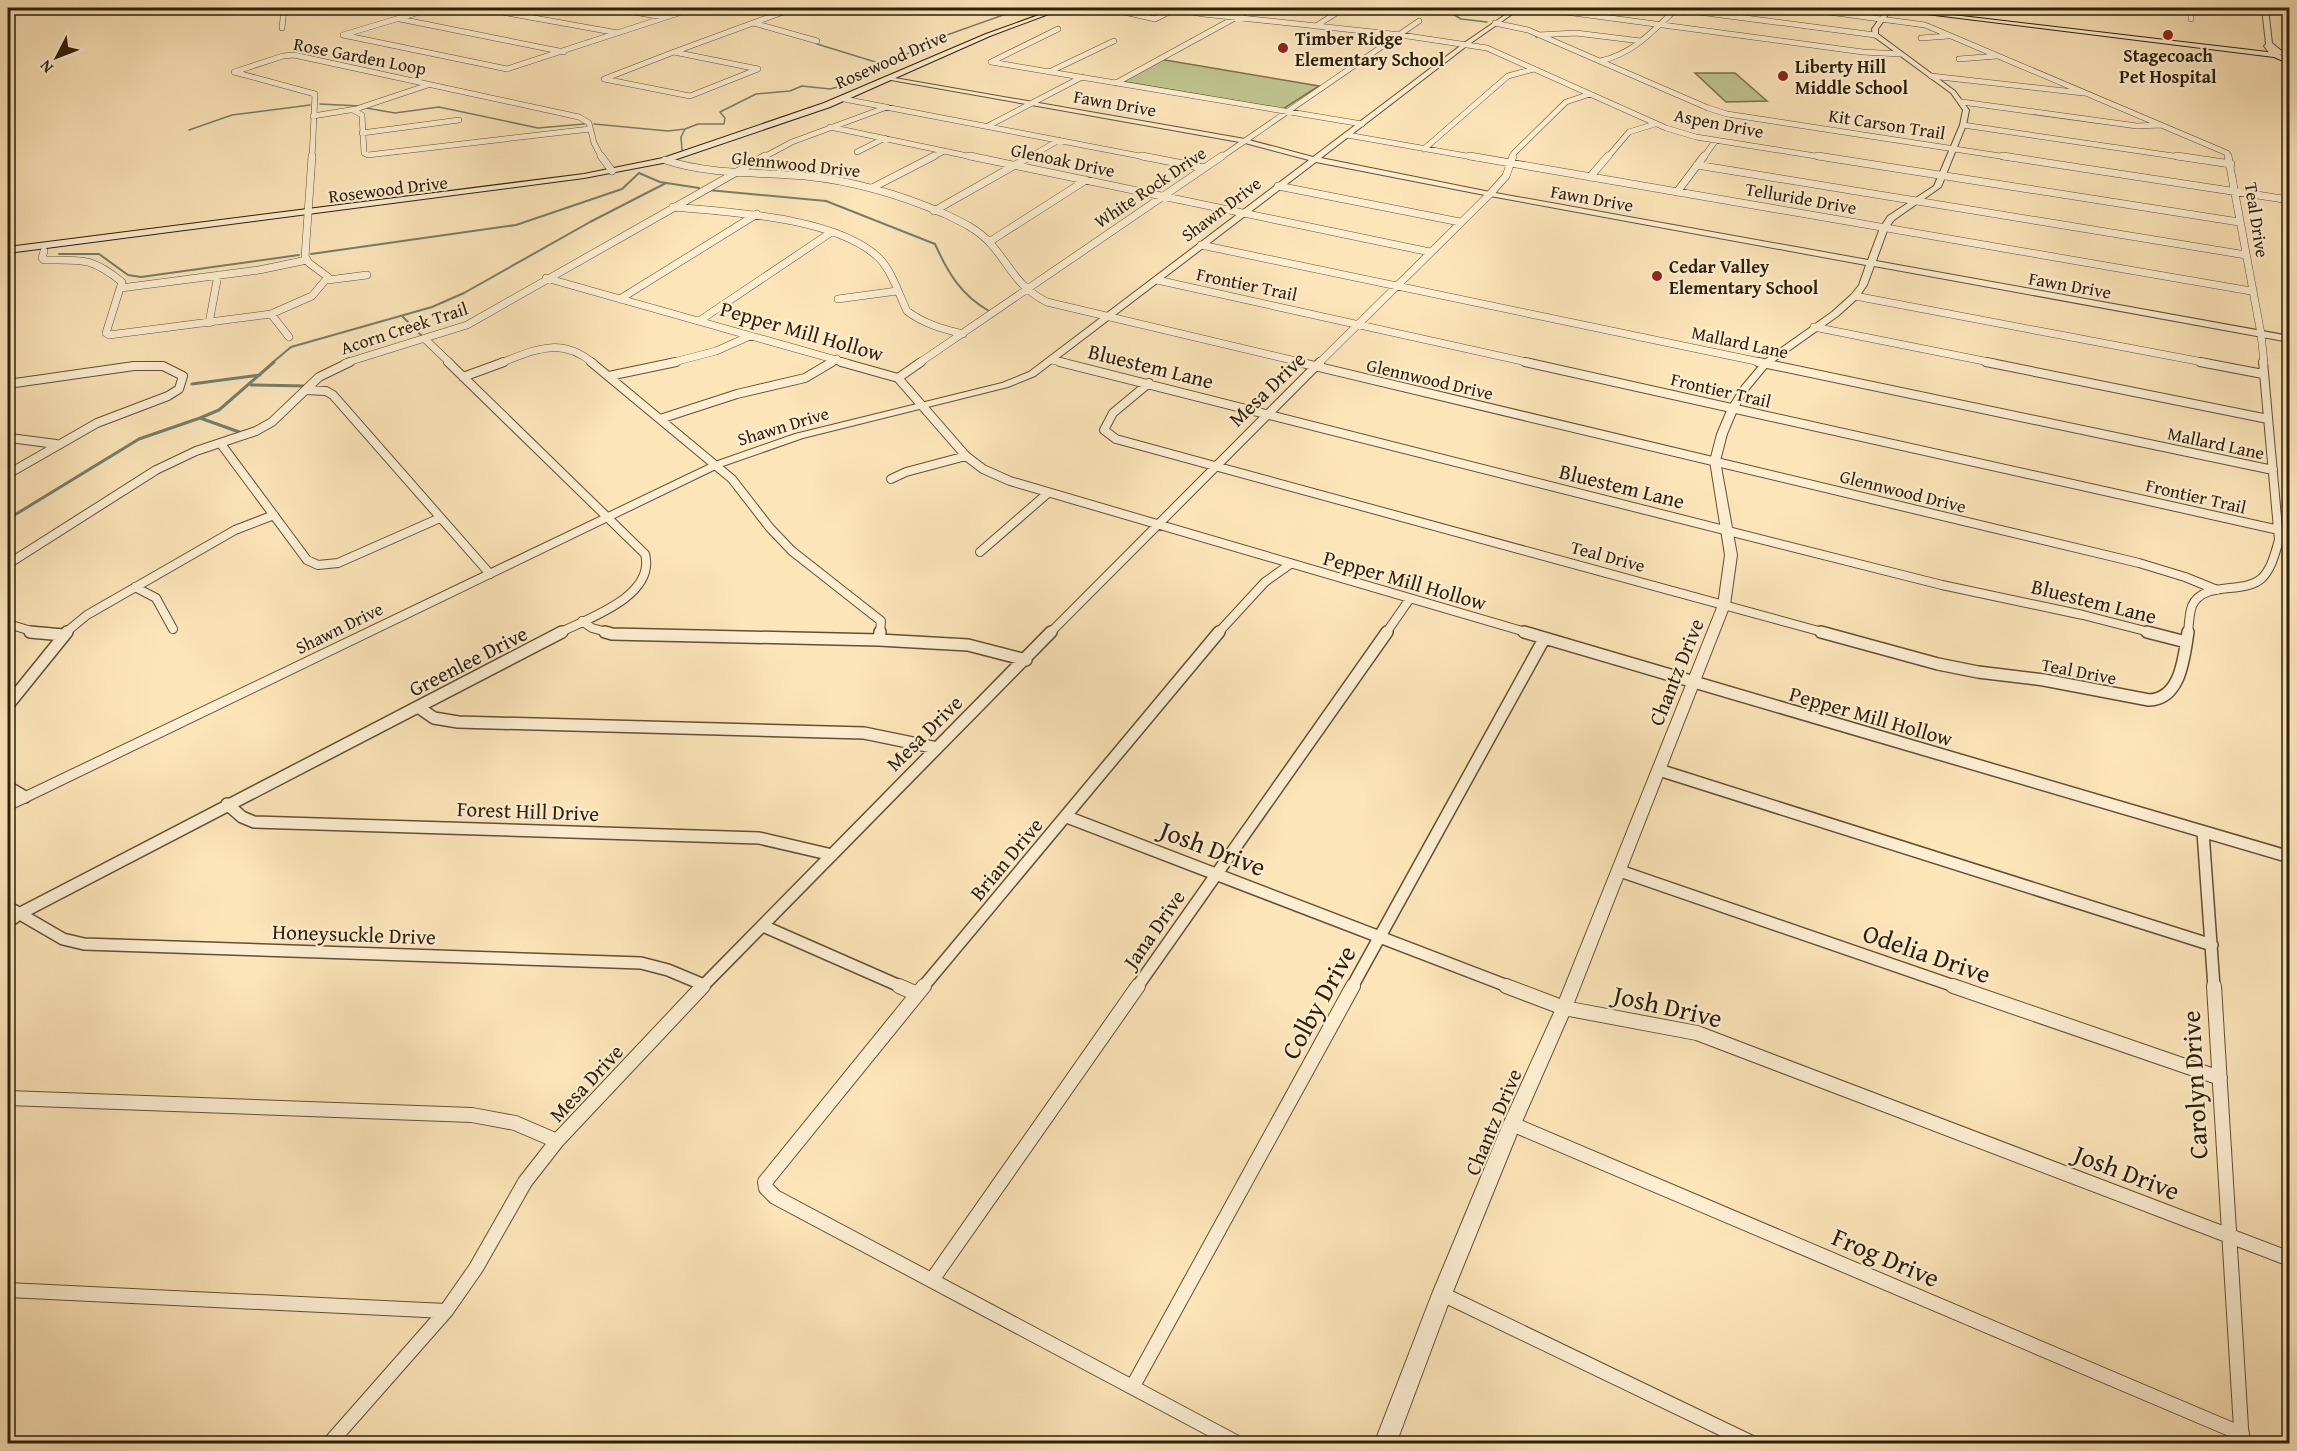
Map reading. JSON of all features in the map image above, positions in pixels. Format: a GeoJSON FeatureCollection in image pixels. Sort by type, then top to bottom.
{"type":"FeatureCollection","features":[{"type":"Feature","properties":{"kind":"main road","name":"Rosewood Drive"},"geometry":{"type":"LineString","coordinates":[[8,250],[614,176],[757,132],[844,99],[995,32],[1062,8]]}},
{"type":"Feature","properties":{"kind":"main road"},"geometry":{"type":"LineString","coordinates":[[1886,10],[2276,55],[2289,62]]}},
{"type":"Feature","properties":{"kind":"main road"},"geometry":{"type":"LineString","coordinates":[[2238,52],[2289,62]]}},
{"type":"Feature","properties":{"kind":"main road","name":"Rosewood Drive"},"geometry":{"type":"LineString","coordinates":[[8,256],[612,171],[668,161]]}},
{"type":"Feature","properties":{"kind":"street"},"geometry":{"type":"LineString","coordinates":[[282,28],[284,8]]}},
{"type":"Feature","properties":{"kind":"street"},"geometry":{"type":"LineString","coordinates":[[434,8],[343,35],[507,69],[565,52],[694,8]]}},
{"type":"Feature","properties":{"kind":"street"},"geometry":{"type":"LineString","coordinates":[[479,8],[618,33]]}},
{"type":"Feature","properties":{"kind":"street"},"geometry":{"type":"LineString","coordinates":[[610,8],[665,17]]}},
{"type":"Feature","properties":{"kind":"street"},"geometry":{"type":"LineString","coordinates":[[674,52],[758,69],[690,96],[604,79],[674,52],[794,8]]}},
{"type":"Feature","properties":{"kind":"street"},"geometry":{"type":"LineString","coordinates":[[848,8],[868,11]]}},
{"type":"Feature","properties":{"kind":"street"},"geometry":{"type":"LineString","coordinates":[[1111,9],[1155,19],[1174,8]]}},
{"type":"Feature","properties":{"kind":"street","name":"Aspen Drive"},"geometry":{"type":"LineString","coordinates":[[1174,8],[1234,18],[1401,35],[1494,50],[1655,124],[1677,132],[1716,140],[2239,222]]}},
{"type":"Feature","properties":{"kind":"street"},"geometry":{"type":"LineString","coordinates":[[1116,83],[1253,8]]}},
{"type":"Feature","properties":{"kind":"street"},"geometry":{"type":"LineString","coordinates":[[1316,26],[1344,8]]}},
{"type":"Feature","properties":{"kind":"street","name":"Shawn Drive"},"geometry":{"type":"LineString","coordinates":[[8,806],[716,465],[799,436],[1005,385],[1032,374],[1466,44],[1518,8]]}},
{"type":"Feature","properties":{"kind":"street"},"geometry":{"type":"LineString","coordinates":[[1536,8],[1863,52],[1900,54]]}},
{"type":"Feature","properties":{"kind":"street"},"geometry":{"type":"LineString","coordinates":[[1668,8],[1875,35],[1953,92],[1962,102],[2137,126],[2164,125]]}},
{"type":"Feature","properties":{"kind":"street"},"geometry":{"type":"LineString","coordinates":[[1726,15],[1733,8]]}},
{"type":"Feature","properties":{"kind":"street","name":"Teal Drive"},"geometry":{"type":"LineString","coordinates":[[1149,383],[1113,413],[1104,430],[1116,439],[1959,669],[2044,680],[2138,699],[2152,700],[2164,697],[2176,684],[2192,605],[2197,597],[2218,590],[2242,589],[2258,584],[2277,550],[2279,530],[2261,334],[2251,291],[2227,153],[1886,10],[1799,8]]}},
{"type":"Feature","properties":{"kind":"street"},"geometry":{"type":"LineString","coordinates":[[1962,8],[2001,12]]}},
{"type":"Feature","properties":{"kind":"street"},"geometry":{"type":"LineString","coordinates":[[2191,8],[2191,19]]}},
{"type":"Feature","properties":{"kind":"street"},"geometry":{"type":"LineString","coordinates":[[2265,8],[2269,44],[2267,46],[2276,55]]}},
{"type":"Feature","properties":{"kind":"street"},"geometry":{"type":"LineString","coordinates":[[1599,61],[1621,57],[1676,9]]}},
{"type":"Feature","properties":{"kind":"street"},"geometry":{"type":"LineString","coordinates":[[1875,35],[1875,29],[1886,10]]}},
{"type":"Feature","properties":{"kind":"street"},"geometry":{"type":"LineString","coordinates":[[397,18],[565,52]]}},
{"type":"Feature","properties":{"kind":"street","name":"White Rock Drive"},"geometry":{"type":"LineString","coordinates":[[898,378],[1419,21]]}},
{"type":"Feature","properties":{"kind":"street"},"geometry":{"type":"LineString","coordinates":[[752,23],[817,41]]}},
{"type":"Feature","properties":{"kind":"street","name":"Kit Carson Trail"},"geometry":{"type":"LineString","coordinates":[[1495,23],[1521,28],[1727,114],[2289,200]]}},
{"type":"Feature","properties":{"kind":"street"},"geometry":{"type":"LineString","coordinates":[[1058,29],[991,62],[1362,124]]}},
{"type":"Feature","properties":{"kind":"street"},"geometry":{"type":"LineString","coordinates":[[1538,35],[1576,33],[1641,41]]}},
{"type":"Feature","properties":{"kind":"street"},"geometry":{"type":"LineString","coordinates":[[1921,38],[1952,36]]}},
{"type":"Feature","properties":{"kind":"street"},"geometry":{"type":"LineString","coordinates":[[1049,72],[1114,40]]}},
{"type":"Feature","properties":{"kind":"street","name":"Rose Garden Loop"},"geometry":{"type":"LineString","coordinates":[[307,260],[305,257],[315,96],[313,92],[234,71],[291,55],[579,117],[589,123],[590,129]]}},
{"type":"Feature","properties":{"kind":"street"},"geometry":{"type":"LineString","coordinates":[[1959,59],[2000,56]]}},
{"type":"Feature","properties":{"kind":"street"},"geometry":{"type":"LineString","coordinates":[[1424,149],[1508,76],[1534,68]]}},
{"type":"Feature","properties":{"kind":"street"},"geometry":{"type":"LineString","coordinates":[[1931,76],[2068,93],[2087,93]]}},
{"type":"Feature","properties":{"kind":"street"},"geometry":{"type":"LineString","coordinates":[[988,126],[1082,77]]}},
{"type":"Feature","properties":{"kind":"street","name":"Fawn Drive"},"geometry":{"type":"LineString","coordinates":[[891,78],[1245,141],[1314,159],[1490,194],[2289,339]]}},
{"type":"Feature","properties":{"kind":"street"},"geometry":{"type":"LineString","coordinates":[[313,116],[353,110],[430,85]]}},
{"type":"Feature","properties":{"kind":"street","name":"Mesa Drive"},"geometry":{"type":"LineString","coordinates":[[329,1443],[446,1311],[476,1268],[525,1182],[557,1141],[704,986],[937,748],[1215,466],[1317,368],[1490,194],[1506,176],[1514,153],[1566,102],[1590,94]]}},
{"type":"Feature","properties":{"kind":"street"},"geometry":{"type":"LineString","coordinates":[[844,99],[1204,168]]}},
{"type":"Feature","properties":{"kind":"street","name":"Chantz Drive"},"geometry":{"type":"LineString","coordinates":[[1385,1443],[1442,1294],[1620,871],[1724,605],[1731,555],[1715,461],[1722,434],[1733,408],[1745,388],[1766,363],[1835,314],[1855,296],[1863,285],[1884,228],[1898,212],[1937,187],[1963,125],[1966,110],[1962,102]]}},
{"type":"Feature","properties":{"kind":"street","name":"Acorn Creek Trail"},"geometry":{"type":"LineString","coordinates":[[8,564],[156,470],[196,451],[256,431],[272,422],[319,377],[340,365],[426,340],[479,320],[546,278],[792,142],[887,107]]}},
{"type":"Feature","properties":{"kind":"street"},"geometry":{"type":"LineString","coordinates":[[353,110],[362,115],[364,153],[374,156],[590,129],[602,160],[612,171]]}},
{"type":"Feature","properties":{"kind":"street"},"geometry":{"type":"LineString","coordinates":[[362,133],[459,120]]}},
{"type":"Feature","properties":{"kind":"street"},"geometry":{"type":"LineString","coordinates":[[1590,177],[1629,132],[1655,124]]}},
{"type":"Feature","properties":{"kind":"street"},"geometry":{"type":"LineString","coordinates":[[1963,125],[2230,164]]}},
{"type":"Feature","properties":{"kind":"street","name":"Glenoak Drive"},"geometry":{"type":"LineString","coordinates":[[830,127],[1430,252]]}},
{"type":"Feature","properties":{"kind":"street","name":"Telluride Drive"},"geometry":{"type":"LineString","coordinates":[[1347,135],[2251,291]]}},
{"type":"Feature","properties":{"kind":"street"},"geometry":{"type":"LineString","coordinates":[[857,152],[885,138]]}},
{"type":"Feature","properties":{"kind":"street"},"geometry":{"type":"LineString","coordinates":[[934,211],[1059,140]]}},
{"type":"Feature","properties":{"kind":"street"},"geometry":{"type":"LineString","coordinates":[[1677,192],[1716,140]]}},
{"type":"Feature","properties":{"kind":"street"},"geometry":{"type":"LineString","coordinates":[[872,188],[944,151]]}},
{"type":"Feature","properties":{"kind":"street","name":"Glennwood Drive"},"geometry":{"type":"LineString","coordinates":[[668,161],[687,167],[843,181],[872,188],[934,211],[970,227],[989,242],[1024,290],[1047,302],[2139,563],[2218,590]]}},
{"type":"Feature","properties":{"kind":"street"},"geometry":{"type":"LineString","coordinates":[[1697,165],[2246,255]]}},
{"type":"Feature","properties":{"kind":"street"},"geometry":{"type":"LineString","coordinates":[[989,242],[1086,180]]}},
{"type":"Feature","properties":{"kind":"street"},"geometry":{"type":"LineString","coordinates":[[1278,186],[1460,222]]}},
{"type":"Feature","properties":{"kind":"street"},"geometry":{"type":"LineString","coordinates":[[673,207],[757,214],[794,220],[830,233],[878,257],[906,311],[932,326],[963,334]]}},
{"type":"Feature","properties":{"kind":"street"},"geometry":{"type":"LineString","coordinates":[[620,299],[757,214]]}},
{"type":"Feature","properties":{"kind":"street"},"geometry":{"type":"LineString","coordinates":[[699,321],[830,233]]}},
{"type":"Feature","properties":{"kind":"street","name":"Mallard Lane"},"geometry":{"type":"LineString","coordinates":[[1201,244],[2273,470]]}},
{"type":"Feature","properties":{"kind":"street"},"geometry":{"type":"LineString","coordinates":[[44,251],[42,258],[44,260],[69,258],[94,261],[122,282],[107,334],[113,336],[271,314],[293,306],[328,280],[367,275]]}},
{"type":"Feature","properties":{"kind":"street"},"geometry":{"type":"LineString","coordinates":[[121,288],[259,270],[307,260],[326,274],[328,280]]}},
{"type":"Feature","properties":{"kind":"street"},"geometry":{"type":"LineString","coordinates":[[209,323],[218,275]]}},
{"type":"Feature","properties":{"kind":"street","name":"Pepper Mill Hollow"},"geometry":{"type":"LineString","coordinates":[[546,278],[898,378],[966,456],[995,475],[1048,493],[2289,857]]}},
{"type":"Feature","properties":{"kind":"street","name":"Frontier Trail"},"geometry":{"type":"LineString","coordinates":[[1157,280],[2279,530]]}},
{"type":"Feature","properties":{"kind":"street"},"geometry":{"type":"LineString","coordinates":[[838,299],[897,291]]}},
{"type":"Feature","properties":{"kind":"street"},"geometry":{"type":"LineString","coordinates":[[1855,296],[2263,374]]}},
{"type":"Feature","properties":{"kind":"street"},"geometry":{"type":"LineString","coordinates":[[271,314],[290,337]]}},
{"type":"Feature","properties":{"kind":"street"},"geometry":{"type":"LineString","coordinates":[[1814,327],[2268,419]]}},
{"type":"Feature","properties":{"kind":"street"},"geometry":{"type":"LineString","coordinates":[[609,376],[708,354],[750,336]]}},
{"type":"Feature","properties":{"kind":"street","name":"Greenlee Drive"},"geometry":{"type":"LineString","coordinates":[[8,922],[13,910],[418,707],[629,595],[645,580],[648,571],[645,554],[426,340]]}},
{"type":"Feature","properties":{"kind":"street"},"geometry":{"type":"LineString","coordinates":[[463,377],[544,347],[566,348],[584,356],[716,465],[744,492],[780,541],[881,621],[879,640]]}},
{"type":"Feature","properties":{"kind":"street"},"geometry":{"type":"LineString","coordinates":[[660,418],[737,394],[805,378],[837,359]]}},
{"type":"Feature","properties":{"kind":"street","name":"Bluestem Lane"},"geometry":{"type":"LineString","coordinates":[[1052,360],[1942,585],[2083,615],[2186,642]]}},
{"type":"Feature","properties":{"kind":"street"},"geometry":{"type":"LineString","coordinates":[[8,384],[134,366],[163,366],[183,376],[179,389],[168,396],[117,415],[56,444],[8,474]]}},
{"type":"Feature","properties":{"kind":"street"},"geometry":{"type":"LineString","coordinates":[[306,390],[326,391],[333,395],[490,574]]}},
{"type":"Feature","properties":{"kind":"street"},"geometry":{"type":"LineString","coordinates":[[10,438],[56,444]]}},
{"type":"Feature","properties":{"kind":"street"},"geometry":{"type":"LineString","coordinates":[[221,444],[307,560],[313,564],[325,565],[338,562],[440,518]]}},
{"type":"Feature","properties":{"kind":"street"},"geometry":{"type":"LineString","coordinates":[[891,479],[906,472],[966,456]]}},
{"type":"Feature","properties":{"kind":"street"},"geometry":{"type":"LineString","coordinates":[[980,552],[1048,493]]}},
{"type":"Feature","properties":{"kind":"street"},"geometry":{"type":"LineString","coordinates":[[8,705],[63,636],[87,615],[235,530],[274,515]]}},
{"type":"Feature","properties":{"kind":"street","name":"Brian Drive"},"geometry":{"type":"LineString","coordinates":[[932,1280],[775,1197],[766,1188],[765,1182],[917,994],[1241,606],[1265,582],[1289,565]]}},
{"type":"Feature","properties":{"kind":"street"},"geometry":{"type":"LineString","coordinates":[[135,587],[156,598],[173,629]]}},
{"type":"Feature","properties":{"kind":"street","name":"Jana Drive"},"geometry":{"type":"LineString","coordinates":[[932,1280],[1409,600]]}},
{"type":"Feature","properties":{"kind":"street"},"geometry":{"type":"LineString","coordinates":[[582,621],[592,628],[612,634],[879,640],[968,645],[1026,660]]}},
{"type":"Feature","properties":{"kind":"street"},"geometry":{"type":"LineString","coordinates":[[8,624],[33,633],[63,636]]}},
{"type":"Feature","properties":{"kind":"street","name":"Colby Drive"},"geometry":{"type":"LineString","coordinates":[[1133,1386],[1544,639]]}},
{"type":"Feature","properties":{"kind":"street"},"geometry":{"type":"LineString","coordinates":[[418,707],[434,718],[458,722],[864,733],[937,748]]}},
{"type":"Feature","properties":{"kind":"street"},"geometry":{"type":"LineString","coordinates":[[1659,770],[2212,945]]}},
{"type":"Feature","properties":{"kind":"street"},"geometry":{"type":"LineString","coordinates":[[8,787],[25,797]]}},
{"type":"Feature","properties":{"kind":"street","name":"Forest Hill Drive"},"geometry":{"type":"LineString","coordinates":[[227,804],[242,817],[254,822],[759,838],[832,855]]}},
{"type":"Feature","properties":{"kind":"street","name":"Josh Drive"},"geometry":{"type":"LineString","coordinates":[[1067,817],[1564,1008],[1697,1033],[2289,1259]]}},
{"type":"Feature","properties":{"kind":"street","name":"Carolyn Drive"},"geometry":{"type":"LineString","coordinates":[[2203,832],[2242,1438]]}},
{"type":"Feature","properties":{"kind":"street","name":"Odelia Drive"},"geometry":{"type":"LineString","coordinates":[[1620,871],[2220,1078]]}},
{"type":"Feature","properties":{"kind":"street","name":"Honeysuckle Drive"},"geometry":{"type":"LineString","coordinates":[[13,910],[63,939],[84,944],[641,963],[668,970],[704,986]]}},
{"type":"Feature","properties":{"kind":"street"},"geometry":{"type":"LineString","coordinates":[[763,926],[917,994]]}},
{"type":"Feature","properties":{"kind":"street"},"geometry":{"type":"LineString","coordinates":[[8,1098],[472,1115],[515,1123],[557,1141]]}},
{"type":"Feature","properties":{"kind":"street","name":"Frog Drive"},"geometry":{"type":"LineString","coordinates":[[1512,1125],[2242,1438]]}},
{"type":"Feature","properties":{"kind":"street"},"geometry":{"type":"LineString","coordinates":[[932,1280],[1239,1443]]}},
{"type":"Feature","properties":{"kind":"street"},"geometry":{"type":"LineString","coordinates":[[8,1290],[446,1311]]}},
{"type":"Feature","properties":{"kind":"street"},"geometry":{"type":"LineString","coordinates":[[1442,1294],[1754,1443]]}},
{"type":"Feature","properties":{"kind":"green space"},"geometry":{"type":"Polygon","coordinates":[[[1159,59],[1319,86],[1283,109],[1119,81],[1159,59]]]}},
{"type":"Feature","properties":{"kind":"green space"},"geometry":{"type":"Polygon","coordinates":[[[1695,73],[1735,73],[1767,101],[1726,102],[1695,73]]]}},
{"type":"Feature","properties":{"kind":"waterway"},"geometry":{"type":"LineString","coordinates":[[685,129],[698,124],[724,124],[725,118],[720,112],[756,94],[790,91],[802,86],[830,89],[838,87],[944,36],[1023,8]]}},
{"type":"Feature","properties":{"kind":"waterway"},"geometry":{"type":"LineString","coordinates":[[1443,8],[1461,19],[1487,22]]}},
{"type":"Feature","properties":{"kind":"waterway"},"geometry":{"type":"LineString","coordinates":[[817,44],[882,64]]}},
{"type":"Feature","properties":{"kind":"waterway"},"geometry":{"type":"LineString","coordinates":[[320,104],[360,106]]}},
{"type":"Feature","properties":{"kind":"waterway"},"geometry":{"type":"LineString","coordinates":[[189,130],[232,115],[310,105]]}},
{"type":"Feature","properties":{"kind":"waterway"},"geometry":{"type":"LineString","coordinates":[[366,108],[395,113],[439,107],[538,128],[584,124]]}},
{"type":"Feature","properties":{"kind":"waterway"},"geometry":{"type":"LineString","coordinates":[[594,124],[668,131],[685,129]]}},
{"type":"Feature","properties":{"kind":"waterway"},"geometry":{"type":"LineString","coordinates":[[682,150],[681,137],[685,129]]}},
{"type":"Feature","properties":{"kind":"waterway"},"geometry":{"type":"LineString","coordinates":[[311,254],[516,225],[622,189],[639,173],[660,182],[699,188]]}},
{"type":"Feature","properties":{"kind":"waterway"},"geometry":{"type":"LineString","coordinates":[[272,363],[291,347],[432,307],[464,293],[590,222],[666,183]]}},
{"type":"Feature","properties":{"kind":"waterway"},"geometry":{"type":"LineString","coordinates":[[708,190],[826,201],[935,244],[956,282],[971,298],[989,311]]}},
{"type":"Feature","properties":{"kind":"waterway"},"geometry":{"type":"LineString","coordinates":[[59,254],[99,254],[128,275],[141,277],[299,255]]}},
{"type":"Feature","properties":{"kind":"waterway"},"geometry":{"type":"LineString","coordinates":[[402,316],[423,337]]}},
{"type":"Feature","properties":{"kind":"waterway"},"geometry":{"type":"LineString","coordinates":[[259,375],[274,362]]}},
{"type":"Feature","properties":{"kind":"waterway"},"geometry":{"type":"LineString","coordinates":[[192,384],[259,375]]}},
{"type":"Feature","properties":{"kind":"waterway"},"geometry":{"type":"LineString","coordinates":[[200,418],[219,410],[259,375]]}},
{"type":"Feature","properties":{"kind":"waterway"},"geometry":{"type":"LineString","coordinates":[[251,385],[306,386]]}},
{"type":"Feature","properties":{"kind":"waterway"},"geometry":{"type":"LineString","coordinates":[[8,519],[139,439],[200,418]]}},
{"type":"Feature","properties":{"kind":"waterway"},"geometry":{"type":"LineString","coordinates":[[200,418],[242,433]]}},
{"type":"Feature","properties":{"kind":"place","name":"Stagecoach Pet Hospital"},"geometry":{"type":"Point","coordinates":[2168,35]}},
{"type":"Feature","properties":{"kind":"place","name":"Timber Ridge Elementary School"},"geometry":{"type":"Point","coordinates":[1283,48]}},
{"type":"Feature","properties":{"kind":"place","name":"Liberty Hill Middle School"},"geometry":{"type":"Point","coordinates":[1783,76]}},
{"type":"Feature","properties":{"kind":"place","name":"Cedar Valley Elementary School"},"geometry":{"type":"Point","coordinates":[1657,276]}}]}
